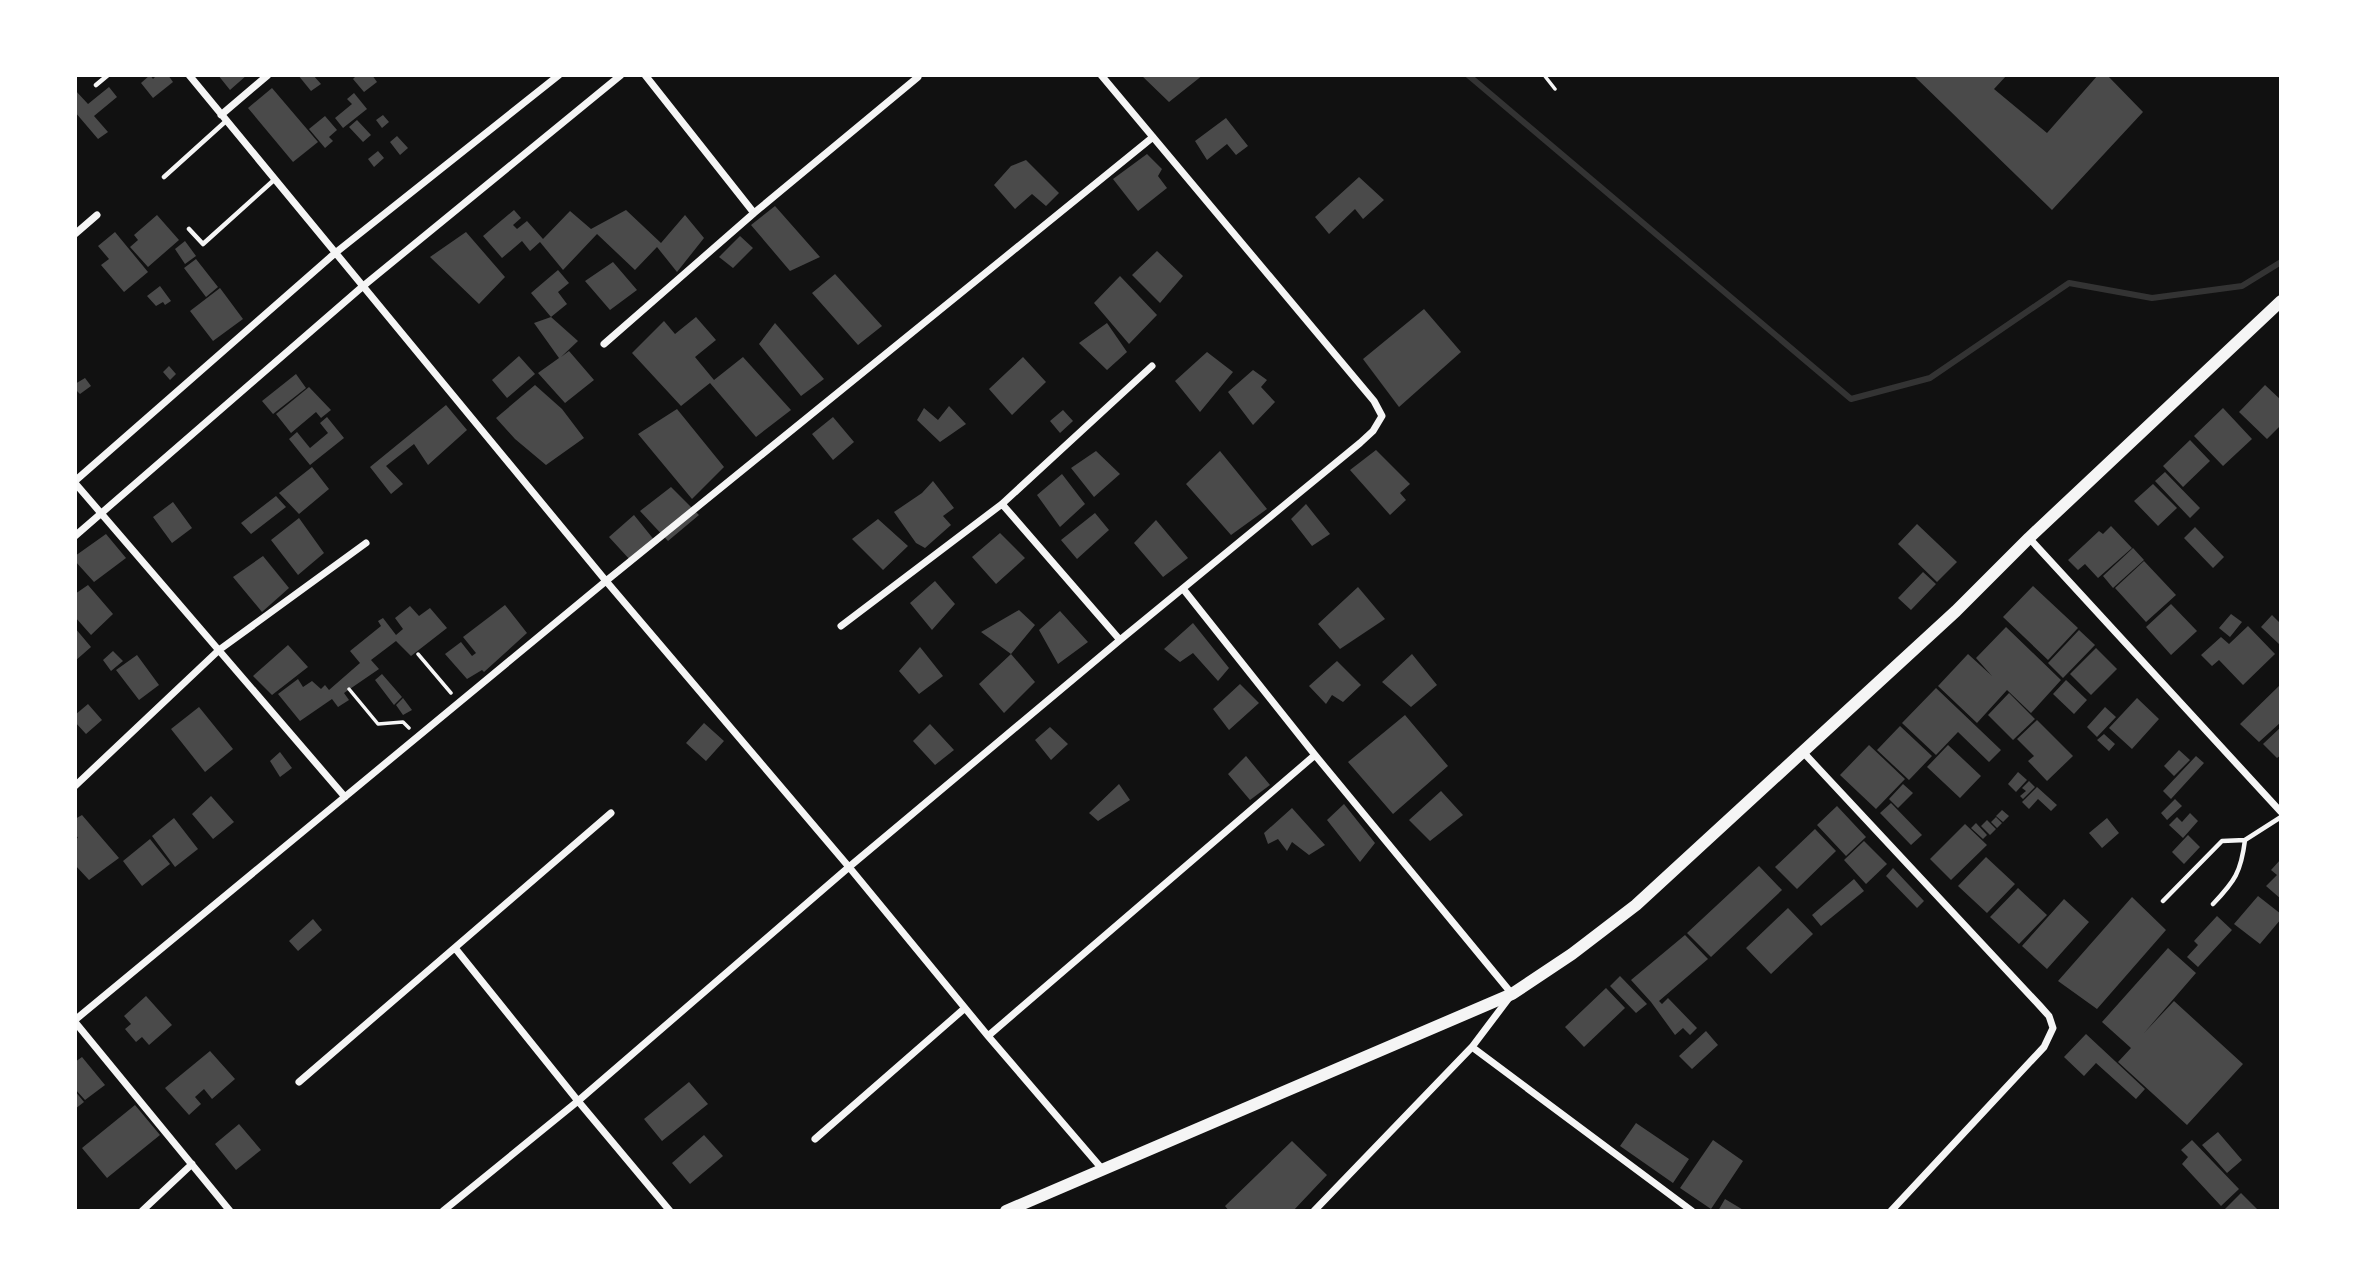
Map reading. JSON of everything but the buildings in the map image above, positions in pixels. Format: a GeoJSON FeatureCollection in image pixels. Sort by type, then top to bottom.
{"type":"FeatureCollection","features":[{"type":"Feature","properties":{"kind":"street"},"geometry":{"type":"LineString","coordinates":[[189,75],[606,581],[1103,1170]]}},
{"type":"Feature","properties":{"kind":"street"},"geometry":{"type":"LineString","coordinates":[[223,118],[268,75]]}},
{"type":"Feature","properties":{"kind":"street"},"geometry":{"type":"LineString","coordinates":[[345,797],[75,482],[334,254],[559,75]]}},
{"type":"Feature","properties":{"kind":"street"},"geometry":{"type":"LineString","coordinates":[[75,536],[362,287],[621,75]]}},
{"type":"Feature","properties":{"kind":"street"},"geometry":{"type":"LineString","coordinates":[[645,75],[754,214]]}},
{"type":"Feature","properties":{"kind":"street"},"geometry":{"type":"LineString","coordinates":[[443,1211],[578,1101],[849,867],[1119,640],[1184,590],[1360,443],[1373,431],[1382,416],[1374,401],[1101,75]]}},
{"type":"Feature","properties":{"kind":"street"},"geometry":{"type":"LineString","coordinates":[[604,344],[754,214],[918,78]]}},
{"type":"Feature","properties":{"kind":"street"},"geometry":{"type":"LineString","coordinates":[[230,1211],[75,1021],[606,581],[1153,136]]}},
{"type":"Feature","properties":{"kind":"street"},"geometry":{"type":"LineString","coordinates":[[75,234],[96,215]]}},
{"type":"Feature","properties":{"kind":"street"},"geometry":{"type":"LineString","coordinates":[[1006,1211],[1512,994],[1572,954],[1636,905],[1803,752],[1956,611],[2029,538],[2281,301]]}},
{"type":"Feature","properties":{"kind":"street"},"geometry":{"type":"LineString","coordinates":[[841,626],[1002,504],[1152,366]]}},
{"type":"Feature","properties":{"kind":"street"},"geometry":{"type":"LineString","coordinates":[[1002,504],[1119,640]]}},
{"type":"Feature","properties":{"kind":"street"},"geometry":{"type":"LineString","coordinates":[[2029,538],[2281,815]]}},
{"type":"Feature","properties":{"kind":"street"},"geometry":{"type":"LineString","coordinates":[[75,786],[219,650],[366,542]]}},
{"type":"Feature","properties":{"kind":"street"},"geometry":{"type":"LineString","coordinates":[[1184,590],[1315,755],[1512,994]]}},
{"type":"Feature","properties":{"kind":"street"},"geometry":{"type":"LineString","coordinates":[[1803,752],[2049,1016],[2053,1028],[2044,1047],[1891,1211]]}},
{"type":"Feature","properties":{"kind":"street"},"geometry":{"type":"LineString","coordinates":[[988,1036],[1315,755]]}},
{"type":"Feature","properties":{"kind":"street"},"geometry":{"type":"LineString","coordinates":[[299,1082],[611,813]]}},
{"type":"Feature","properties":{"kind":"street"},"geometry":{"type":"LineString","coordinates":[[455,948],[670,1211]]}},
{"type":"Feature","properties":{"kind":"street"},"geometry":{"type":"LineString","coordinates":[[1314,1211],[1472,1047],[1512,994]]}},
{"type":"Feature","properties":{"kind":"street"},"geometry":{"type":"LineString","coordinates":[[815,1139],[965,1008]]}},
{"type":"Feature","properties":{"kind":"street"},"geometry":{"type":"LineString","coordinates":[[1472,1047],[1692,1211]]}},
{"type":"Feature","properties":{"kind":"street"},"geometry":{"type":"LineString","coordinates":[[142,1211],[192,1164]]}},
{"type":"Feature","properties":{"kind":"lane"},"geometry":{"type":"LineString","coordinates":[[96,86],[108,75]]}},
{"type":"Feature","properties":{"kind":"lane"},"geometry":{"type":"LineString","coordinates":[[164,177],[223,118]]}},
{"type":"Feature","properties":{"kind":"lane"},"geometry":{"type":"LineString","coordinates":[[189,229],[203,244],[274,180]]}},
{"type":"Feature","properties":{"kind":"lane"},"geometry":{"type":"LineString","coordinates":[[2163,901],[2222,841],[2245,840],[2281,815]]}},
{"type":"Feature","properties":{"kind":"lane"},"geometry":{"type":"LineString","coordinates":[[2213,904],[2234,882],[2243,858],[2245,840]]}},
{"type":"Feature","properties":{"kind":"path"},"geometry":{"type":"LineString","coordinates":[[1544,75],[1555,89]]}},
{"type":"Feature","properties":{"kind":"path"},"geometry":{"type":"LineString","coordinates":[[418,654],[459,702]]}},
{"type":"Feature","properties":{"kind":"path"},"geometry":{"type":"LineString","coordinates":[[349,689],[377,724],[403,722],[417,737]]}},
{"type":"Feature","properties":{"kind":"waterway"},"geometry":{"type":"LineString","coordinates":[[1468,75],[1851,399],[1930,378],[2069,283],[2152,298],[2242,286],[2281,262]]}}]}
